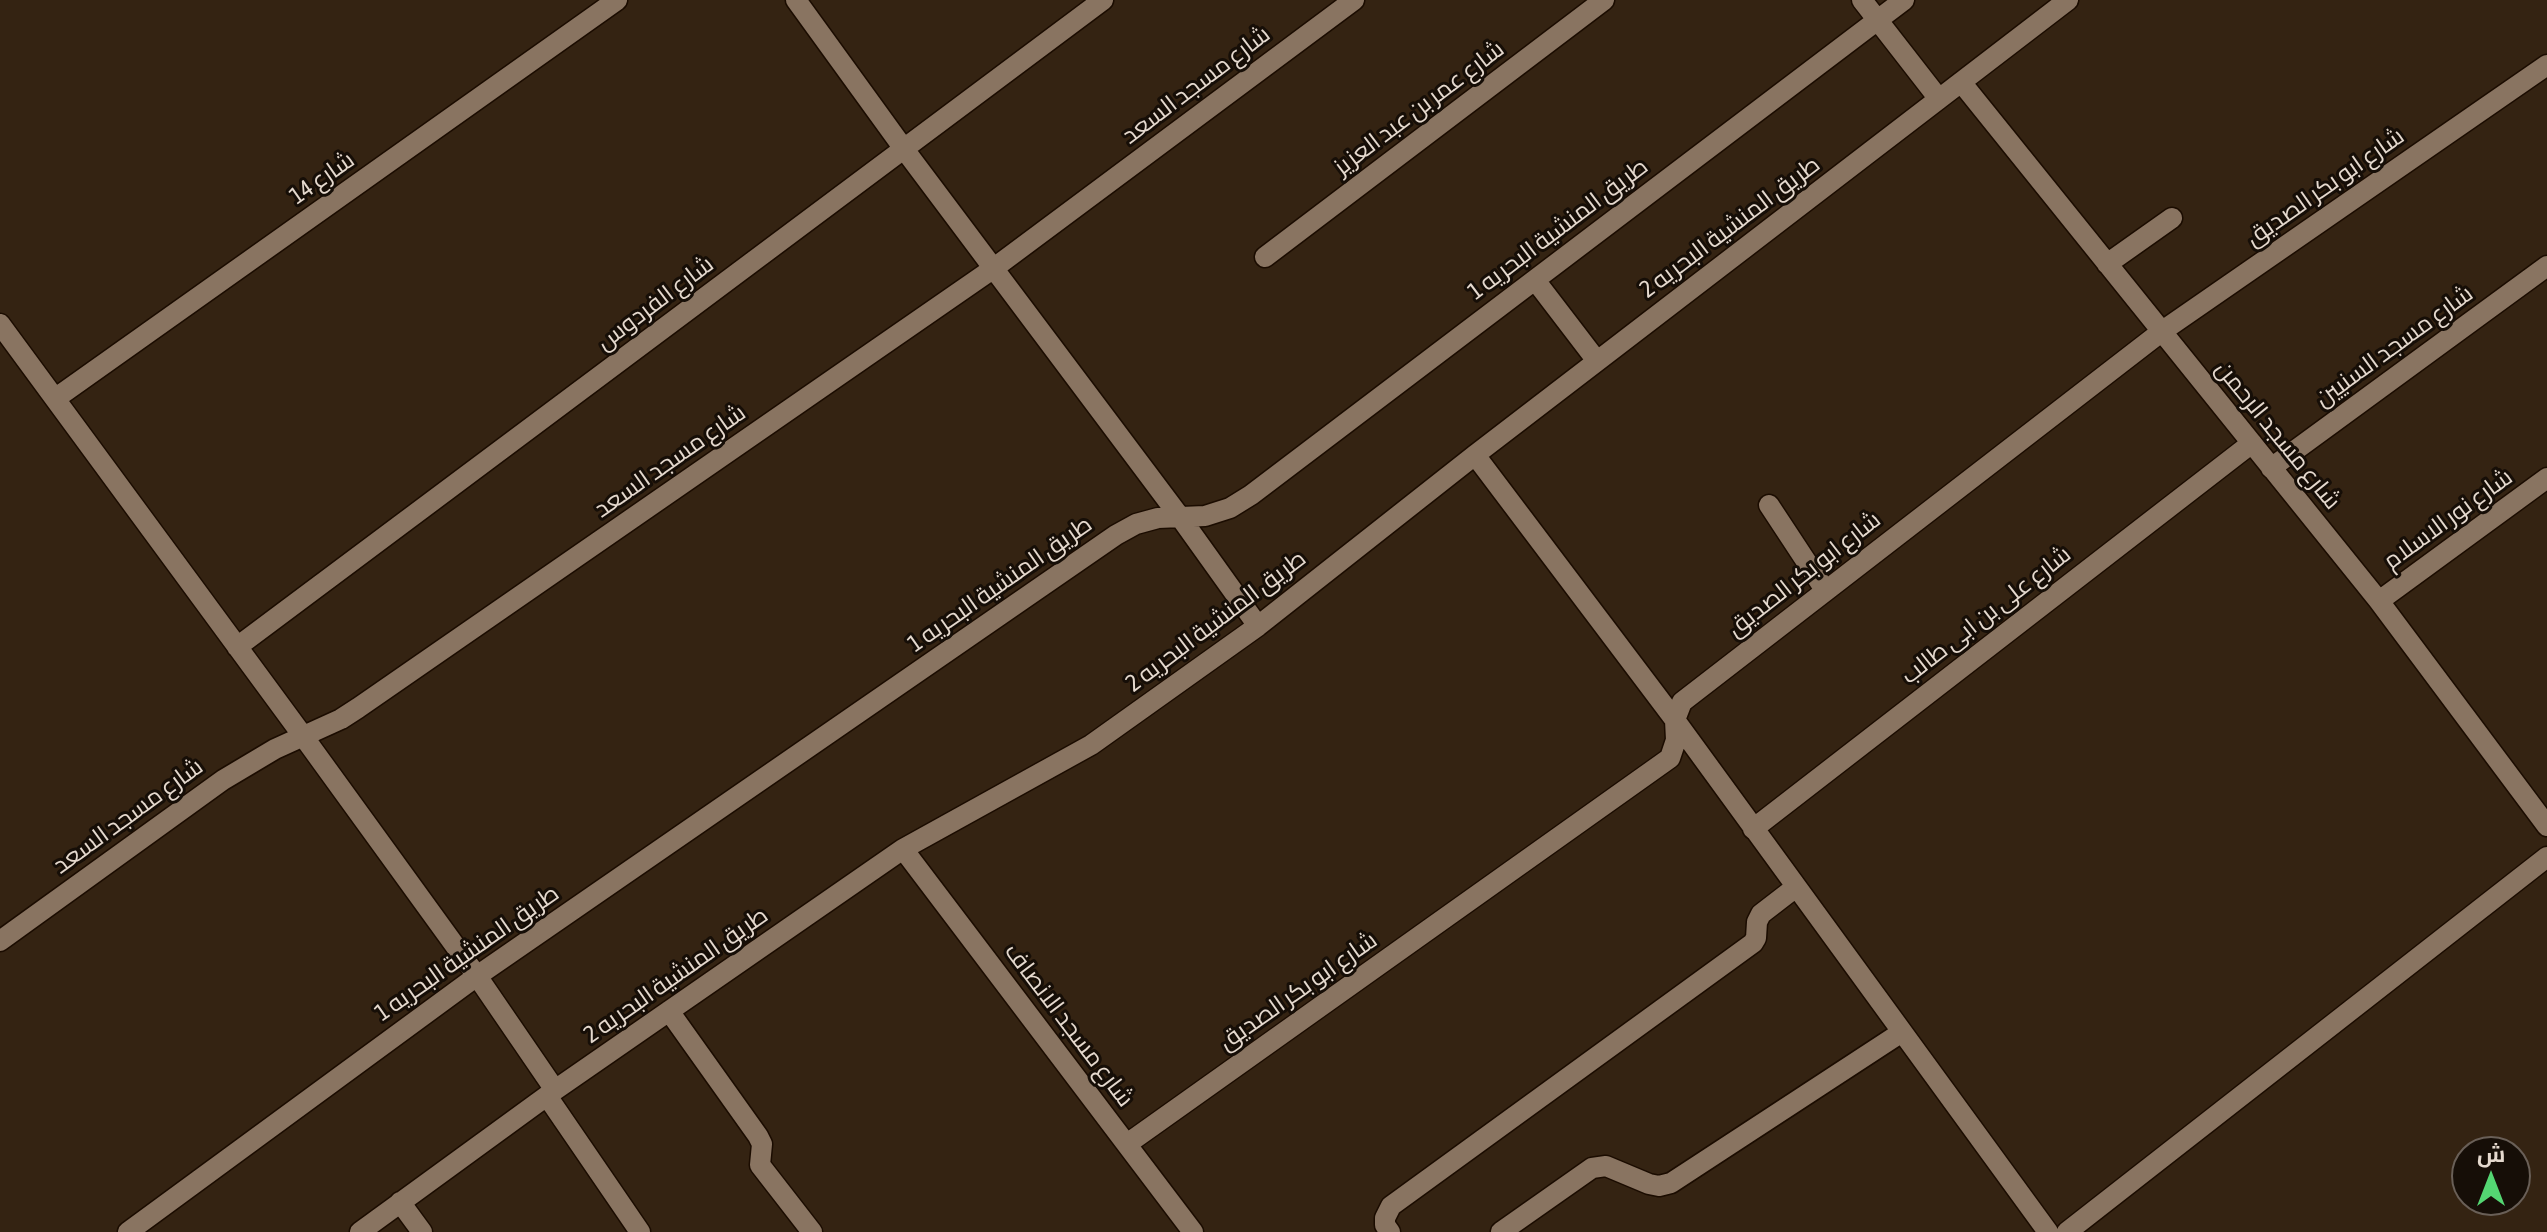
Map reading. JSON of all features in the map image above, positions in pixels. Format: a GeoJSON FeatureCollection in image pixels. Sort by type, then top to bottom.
{"type":"FeatureCollection","features":[{"type":"Feature","properties":{"kind":"street","name":"شارع 14"},"geometry":{"type":"LineString","coordinates":[[56,398],[617,0]]}},
{"type":"Feature","properties":{"kind":"street"},"geometry":{"type":"LineString","coordinates":[[796,0],[1258,626]]}},
{"type":"Feature","properties":{"kind":"street","name":"شارع الفردوس"},"geometry":{"type":"LineString","coordinates":[[237,647],[1103,0]]}},
{"type":"Feature","properties":{"kind":"street","name":"شارع مسجد السعد"},"geometry":{"type":"LineString","coordinates":[[0,941],[223,780],[262,756],[358,708],[994,268],[1354,0]]}},
{"type":"Feature","properties":{"kind":"street","name":"شارع عمر بن عبد العزيز"},"geometry":{"type":"LineString","coordinates":[[1265,257],[1604,0]]}},
{"type":"Feature","properties":{"kind":"street"},"geometry":{"type":"LineString","coordinates":[[1862,0],[1939,99]]}},
{"type":"Feature","properties":{"kind":"street","name":"طريق المنشية البحريه 1"},"geometry":{"type":"LineString","coordinates":[[128,1232],[477,976],[1116,535],[1136,524],[1158,518],[1205,516],[1230,508],[1251,495],[1904,0]]}},
{"type":"Feature","properties":{"kind":"street","name":"طريق المنشية البحريه 2"},"geometry":{"type":"LineString","coordinates":[[360,1232],[551,1093],[903,849],[1091,745],[1258,626],[1475,455],[2068,0]]}},
{"type":"Feature","properties":{"kind":"street","name":"شارع ابو بكر الصديق"},"geometry":{"type":"LineString","coordinates":[[1127,1144],[1670,758],[1676,740],[1675,720],[1682,702],[2161,332],[2547,65]]}},
{"type":"Feature","properties":{"kind":"street","name":"شارع مسجد الرحمن"},"geometry":{"type":"LineString","coordinates":[[1961,82],[2379,601],[2547,826]]}},
{"type":"Feature","properties":{"kind":"street"},"geometry":{"type":"LineString","coordinates":[[2107,264],[2172,218]]}},
{"type":"Feature","properties":{"kind":"street","name":"شارع مسجد السنيين"},"geometry":{"type":"LineString","coordinates":[[2271,468],[2547,266]]}},
{"type":"Feature","properties":{"kind":"street"},"geometry":{"type":"LineString","coordinates":[[1535,280],[1597,361]]}},
{"type":"Feature","properties":{"kind":"street"},"geometry":{"type":"LineString","coordinates":[[0,324],[477,976],[640,1232]]}},
{"type":"Feature","properties":{"kind":"street","name":"شارع على بن ابى طالب"},"geometry":{"type":"LineString","coordinates":[[1753,829],[2252,443]]}},
{"type":"Feature","properties":{"kind":"street"},"geometry":{"type":"LineString","coordinates":[[1475,455],[1675,720],[2048,1232]]}},
{"type":"Feature","properties":{"kind":"street","name":"شارع نور الاسلام"},"geometry":{"type":"LineString","coordinates":[[2379,601],[2547,478]]}},
{"type":"Feature","properties":{"kind":"street"},"geometry":{"type":"LineString","coordinates":[[1769,505],[1825,590]]}},
{"type":"Feature","properties":{"kind":"street","name":"شارع مسجد الانصاف"},"geometry":{"type":"LineString","coordinates":[[903,849],[1191,1231]]}},
{"type":"Feature","properties":{"kind":"street"},"geometry":{"type":"LineString","coordinates":[[2067,1232],[2547,857]]}},
{"type":"Feature","properties":{"kind":"street"},"geometry":{"type":"LineString","coordinates":[[1390,1232],[1385,1218],[1391,1206],[1753,943],[1761,914],[1796,887]]}},
{"type":"Feature","properties":{"kind":"street"},"geometry":{"type":"LineString","coordinates":[[669,1011],[758,1136],[762,1144],[760,1165],[812,1232]]}},
{"type":"Feature","properties":{"kind":"street"},"geometry":{"type":"LineString","coordinates":[[1501,1232],[1592,1168],[1606,1166],[1659,1186],[1671,1183],[1902,1032]]}},
{"type":"Feature","properties":{"kind":"street"},"geometry":{"type":"LineString","coordinates":[[400,1202],[422,1232]]}}]}
